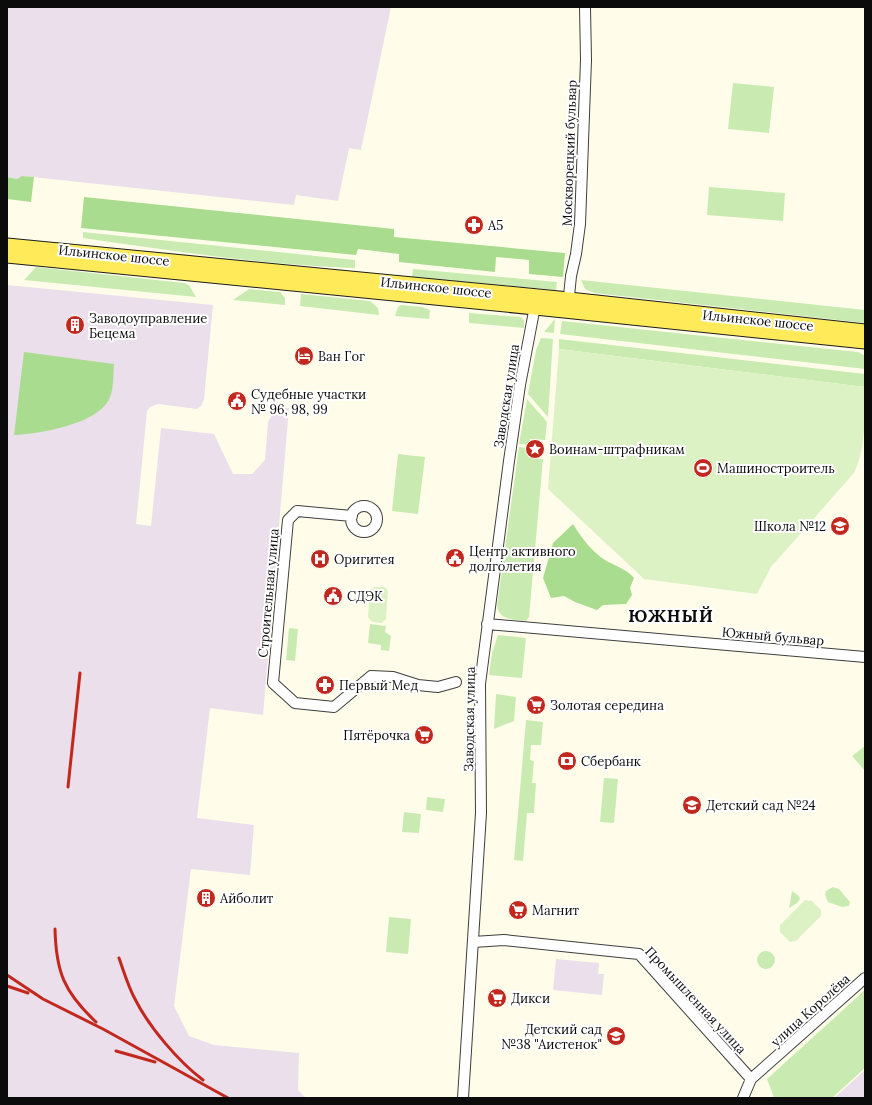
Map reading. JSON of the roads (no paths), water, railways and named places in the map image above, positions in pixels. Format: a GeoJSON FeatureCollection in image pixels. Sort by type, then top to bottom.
{"type":"FeatureCollection","features":[{"type":"Feature","properties":{"kind":"main road","name":"Ильинское шоссе"},"geometry":{"type":"LineString","coordinates":[[7,245],[536,302]]}},
{"type":"Feature","properties":{"kind":"main road","name":"Ильинское шоссе"},"geometry":{"type":"LineString","coordinates":[[7,256],[865,331]]}},
{"type":"Feature","properties":{"kind":"main road","name":"Ильинское шоссе"},"geometry":{"type":"LineString","coordinates":[[568,305],[865,342]]}},
{"type":"Feature","properties":{"kind":"street","name":"Москворецкий бульвар"},"geometry":{"type":"LineString","coordinates":[[568,305],[571,276],[580,224],[586,60],[585,7]]}},
{"type":"Feature","properties":{"kind":"street","name":"Заводская улица"},"geometry":{"type":"LineString","coordinates":[[463,1098],[482,813],[479,691],[511,446],[536,302]]}},
{"type":"Feature","properties":{"kind":"street","name":"Строительная улица"},"geometry":{"type":"LineString","coordinates":[[352,516],[297,511],[288,520],[273,683],[295,702],[334,707],[371,676],[393,678],[418,685],[438,686],[456,682]]}},
{"type":"Feature","properties":{"kind":"street","name":"Южный бульвар"},"geometry":{"type":"LineString","coordinates":[[487,624],[865,657]]}},
{"type":"Feature","properties":{"kind":"street","name":"Промышленная улица"},"geometry":{"type":"LineString","coordinates":[[473,942],[504,940],[639,954],[751,1079]]}},
{"type":"Feature","properties":{"kind":"street","name":"улица Королёва"},"geometry":{"type":"LineString","coordinates":[[743,1098],[751,1079],[865,978]]}},
{"type":"Feature","properties":{"kind":"railway"},"geometry":{"type":"LineString","coordinates":[[68,787],[80,673]]}},
{"type":"Feature","properties":{"kind":"railway"},"geometry":{"type":"LineString","coordinates":[[55,929],[57,957],[64,980],[76,1001],[96,1022]]}},
{"type":"Feature","properties":{"kind":"railway"},"geometry":{"type":"LineString","coordinates":[[119,958],[126,979],[148,1021],[174,1053],[203,1080]]}},
{"type":"Feature","properties":{"kind":"railway"},"geometry":{"type":"LineString","coordinates":[[7,975],[43,999],[103,1029],[228,1098]]}},
{"type":"Feature","properties":{"kind":"railway"},"geometry":{"type":"LineString","coordinates":[[7,986],[28,993]]}},
{"type":"Feature","properties":{"kind":"railway"},"geometry":{"type":"LineString","coordinates":[[116,1051],[155,1062]]}},
{"type":"Feature","properties":{"kind":"place","name":"А5"},"geometry":{"type":"Point","coordinates":[474,225]}},
{"type":"Feature","properties":{"kind":"place","name":"Заводоуправление Бецема"},"geometry":{"type":"Point","coordinates":[75,325]}},
{"type":"Feature","properties":{"kind":"place","name":"Ван Гог"},"geometry":{"type":"Point","coordinates":[304,356]}},
{"type":"Feature","properties":{"kind":"place","name":"Судебные участки № 96, 98, 99"},"geometry":{"type":"Point","coordinates":[237,401]}},
{"type":"Feature","properties":{"kind":"place","name":"Воинам-штрафникам"},"geometry":{"type":"Point","coordinates":[535,449]}},
{"type":"Feature","properties":{"kind":"place","name":"Машиностроитель"},"geometry":{"type":"Point","coordinates":[703,468]}},
{"type":"Feature","properties":{"kind":"place","name":"Школа №12"},"geometry":{"type":"Point","coordinates":[840,526]}},
{"type":"Feature","properties":{"kind":"place","name":"Центр активного долголетия"},"geometry":{"type":"Point","coordinates":[455,558]}},
{"type":"Feature","properties":{"kind":"place","name":"Оригитея"},"geometry":{"type":"Point","coordinates":[320,559]}},
{"type":"Feature","properties":{"kind":"place","name":"СДЭК"},"geometry":{"type":"Point","coordinates":[333,596]}},
{"type":"Feature","properties":{"kind":"place","name":"Первый Мед"},"geometry":{"type":"Point","coordinates":[325,685]}},
{"type":"Feature","properties":{"kind":"place","name":"Золотая середина"},"geometry":{"type":"Point","coordinates":[536,705]}},
{"type":"Feature","properties":{"kind":"place","name":"Пятёрочка"},"geometry":{"type":"Point","coordinates":[424,735]}},
{"type":"Feature","properties":{"kind":"place","name":"Сбербанк"},"geometry":{"type":"Point","coordinates":[567,761]}},
{"type":"Feature","properties":{"kind":"place","name":"Детский сад №24"},"geometry":{"type":"Point","coordinates":[692,805]}},
{"type":"Feature","properties":{"kind":"place","name":"Айболит"},"geometry":{"type":"Point","coordinates":[206,898]}},
{"type":"Feature","properties":{"kind":"place","name":"Магнит"},"geometry":{"type":"Point","coordinates":[518,910]}},
{"type":"Feature","properties":{"kind":"place","name":"Дикси"},"geometry":{"type":"Point","coordinates":[497,998]}},
{"type":"Feature","properties":{"kind":"place","name":"Детский сад №38 \"Аистенок\""},"geometry":{"type":"Point","coordinates":[616,1036]}},
{"type":"Feature","properties":{"kind":"district","name":"ЮЖНЫЙ"},"geometry":{"type":"Point","coordinates":[671,616]}}]}
